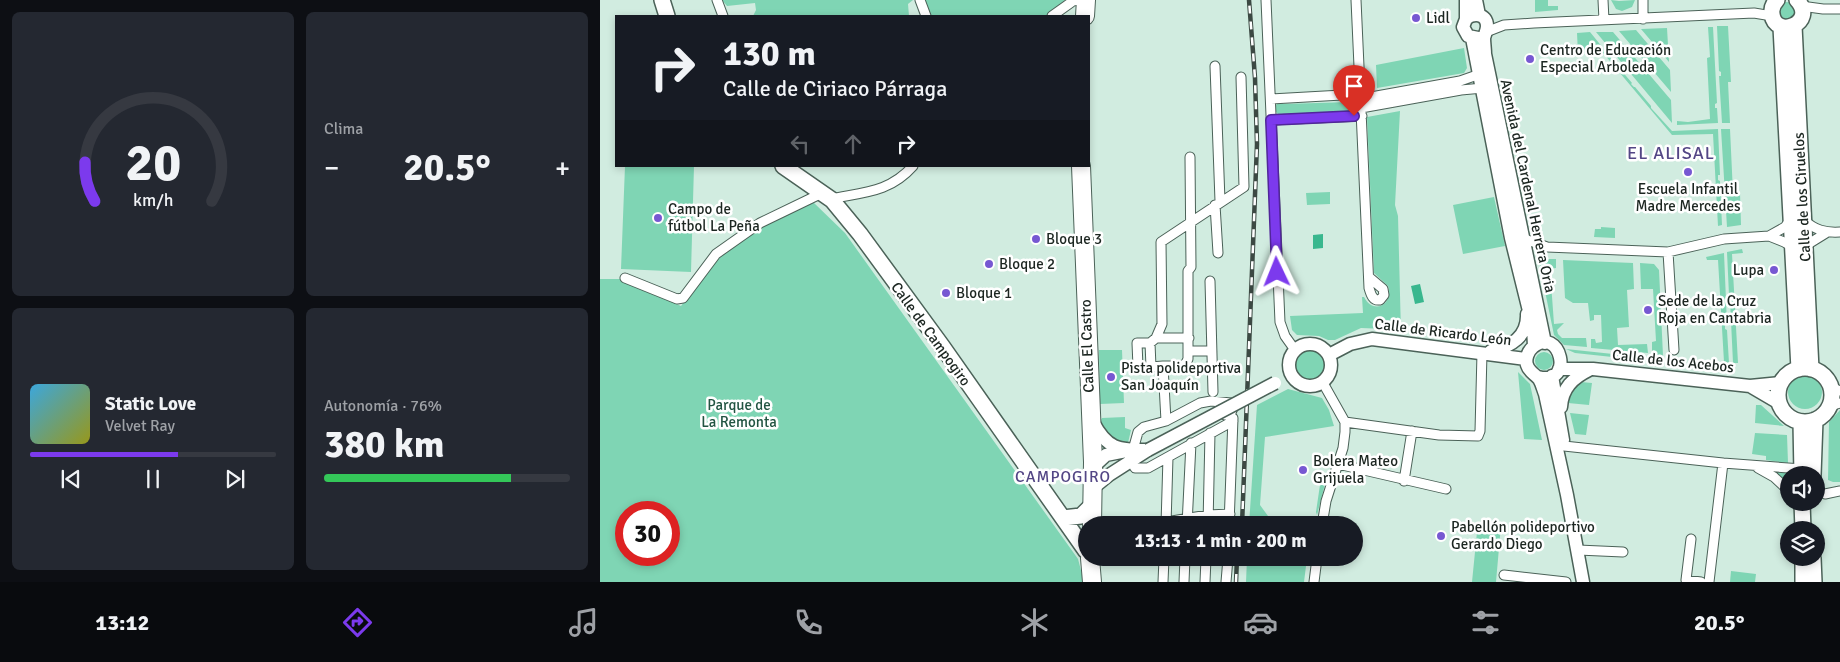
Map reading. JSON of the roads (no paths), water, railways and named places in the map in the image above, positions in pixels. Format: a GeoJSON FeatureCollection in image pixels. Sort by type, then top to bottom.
{"type":"FeatureCollection","features":[{"type":"Feature","properties":{"kind":"highway"},"geometry":{"type":"LineString","coordinates":[[1085,15],[1086,0]]}},
{"type":"Feature","properties":{"kind":"highway","name":"Calle El Castro"},"geometry":{"type":"LineString","coordinates":[[1081,167],[1093,467],[1092,516]]}},
{"type":"Feature","properties":{"kind":"highway"},"geometry":{"type":"LineString","coordinates":[[1091,566],[1092,582]]}},
{"type":"Feature","properties":{"kind":"main road"},"geometry":{"type":"LineString","coordinates":[[662,0],[668,15]]}},
{"type":"Feature","properties":{"kind":"main road","name":"Avenida del Cardenal Herrera Oria"},"geometry":{"type":"LineString","coordinates":[[1466,0],[1464,30],[1481,28]]}},
{"type":"Feature","properties":{"kind":"main road","name":"Avenida del Cardenal Herrera Oria"},"geometry":{"type":"LineString","coordinates":[[1476,0],[1485,54],[1527,258],[1539,345]]}},
{"type":"Feature","properties":{"kind":"main road","name":"Calle de los Ciruelos"},"geometry":{"type":"LineString","coordinates":[[1787,12],[1805,369]]}},
{"type":"Feature","properties":{"kind":"main road"},"geometry":{"type":"LineString","coordinates":[[1466,20],[1474,14],[1481,28]]}},
{"type":"Feature","properties":{"kind":"main road","name":"Avenida del Cardenal Herrera Oria"},"geometry":{"type":"LineString","coordinates":[[1481,28],[1480,74],[1482,88],[1511,238],[1524,296],[1539,345]]}},
{"type":"Feature","properties":{"kind":"main road","name":"Calle de Campogiro"},"geometry":{"type":"LineString","coordinates":[[784,167],[826,195],[860,234],[942,346],[1078,540]]}},
{"type":"Feature","properties":{"kind":"main road","name":"Avenida del Cardenal Herrera Oria"},"geometry":{"type":"LineString","coordinates":[[1482,353],[1505,348],[1520,337],[1527,324],[1524,296]]}},
{"type":"Feature","properties":{"kind":"main road","name":"Calle de Ricardo León"},"geometry":{"type":"LineString","coordinates":[[1329,355],[1350,344],[1372,339],[1526,359]]}},
{"type":"Feature","properties":{"kind":"main road"},"geometry":{"type":"LineString","coordinates":[[1305,344],[1316,345],[1329,355],[1330,374],[1323,383],[1316,386],[1304,386],[1293,380],[1288,364],[1295,350],[1305,344]]}},
{"type":"Feature","properties":{"kind":"main road"},"geometry":{"type":"LineString","coordinates":[[1567,494],[1556,373],[1562,362],[1561,355],[1554,347],[1539,345],[1529,351],[1526,359],[1529,369],[1538,377],[1545,394],[1567,494],[1583,582]]}},
{"type":"Feature","properties":{"kind":"main road","name":"Calle de los Acebos"},"geometry":{"type":"LineString","coordinates":[[1561,355],[1593,369]]}},
{"type":"Feature","properties":{"kind":"main road"},"geometry":{"type":"LineString","coordinates":[[1560,419],[1561,396],[1579,375],[1593,369]]}},
{"type":"Feature","properties":{"kind":"main road","name":"Calle de los Acebos"},"geometry":{"type":"LineString","coordinates":[[1556,373],[1593,369],[1750,386],[1781,383]]}},
{"type":"Feature","properties":{"kind":"main road"},"geometry":{"type":"LineString","coordinates":[[1805,369],[1824,376],[1836,389],[1832,399],[1835,405],[1823,415],[1808,421],[1788,416],[1779,403],[1778,391],[1787,375],[1805,369]]}},
{"type":"Feature","properties":{"kind":"main road"},"geometry":{"type":"LineString","coordinates":[[1538,377],[1545,378],[1556,373]]}},
{"type":"Feature","properties":{"kind":"main road"},"geometry":{"type":"LineString","coordinates":[[1063,518],[1082,516],[1093,496],[1109,475],[1132,456],[1148,450],[1290,374]]}},
{"type":"Feature","properties":{"kind":"main road","name":"Calle de los Acebos"},"geometry":{"type":"LineString","coordinates":[[1750,386],[1779,403]]}},
{"type":"Feature","properties":{"kind":"main road"},"geometry":{"type":"LineString","coordinates":[[1090,417],[1106,442],[1132,456]]}},
{"type":"Feature","properties":{"kind":"main road"},"geometry":{"type":"LineString","coordinates":[[1806,466],[1808,421]]}},
{"type":"Feature","properties":{"kind":"main road"},"geometry":{"type":"LineString","coordinates":[[1109,475],[1100,473],[1093,467],[1106,455],[1132,456]]}},
{"type":"Feature","properties":{"kind":"main road"},"geometry":{"type":"LineString","coordinates":[[1803,566],[1803,582]]}},
{"type":"Feature","properties":{"kind":"main road"},"geometry":{"type":"LineString","coordinates":[[1813,566],[1814,582]]}},
{"type":"Feature","properties":{"kind":"street"},"geometry":{"type":"LineString","coordinates":[[717,0],[723,15]]}},
{"type":"Feature","properties":{"kind":"street"},"geometry":{"type":"LineString","coordinates":[[920,0],[926,15]]}},
{"type":"Feature","properties":{"kind":"street"},"geometry":{"type":"LineString","coordinates":[[1053,15],[1072,1],[1079,0]]}},
{"type":"Feature","properties":{"kind":"street"},"geometry":{"type":"LineString","coordinates":[[1266,0],[1280,322],[1285,336],[1295,350]]}},
{"type":"Feature","properties":{"kind":"street"},"geometry":{"type":"LineString","coordinates":[[1356,0],[1370,278]]}},
{"type":"Feature","properties":{"kind":"street"},"geometry":{"type":"LineString","coordinates":[[1603,0],[1604,20]]}},
{"type":"Feature","properties":{"kind":"street"},"geometry":{"type":"LineString","coordinates":[[1643,0],[1644,18]]}},
{"type":"Feature","properties":{"kind":"street"},"geometry":{"type":"LineString","coordinates":[[1481,28],[1504,25],[1840,8]]}},
{"type":"Feature","properties":{"kind":"street"},"geometry":{"type":"LineString","coordinates":[[1215,66],[1218,252]]}},
{"type":"Feature","properties":{"kind":"street"},"geometry":{"type":"LineString","coordinates":[[1270,99],[1361,104],[1460,81],[1480,74]]}},
{"type":"Feature","properties":{"kind":"street"},"geometry":{"type":"LineString","coordinates":[[1151,367],[1153,341],[1162,324],[1161,242],[1244,187],[1242,78]]}},
{"type":"Feature","properties":{"kind":"street"},"geometry":{"type":"LineString","coordinates":[[1271,120],[1361,104],[1482,88]]}},
{"type":"Feature","properties":{"kind":"street"},"geometry":{"type":"LineString","coordinates":[[1188,338],[1137,343],[1138,367],[1181,366],[1186,364],[1189,351],[1188,271],[1191,267],[1190,157]]}},
{"type":"Feature","properties":{"kind":"street"},"geometry":{"type":"LineString","coordinates":[[625,278],[676,299],[683,298],[716,254],[760,223],[810,200],[826,195],[875,191],[891,184],[912,167]]}},
{"type":"Feature","properties":{"kind":"street"},"geometry":{"type":"LineString","coordinates":[[1522,238],[1547,247],[1668,252],[1724,239],[1769,236],[1798,219],[1826,233]]}},
{"type":"Feature","properties":{"kind":"street"},"geometry":{"type":"LineString","coordinates":[[1769,236],[1799,247],[1826,233],[1840,232]]}},
{"type":"Feature","properties":{"kind":"street"},"geometry":{"type":"LineString","coordinates":[[1527,258],[1536,251],[1547,247]]}},
{"type":"Feature","properties":{"kind":"street"},"geometry":{"type":"LineString","coordinates":[[1668,252],[1674,350]]}},
{"type":"Feature","properties":{"kind":"street"},"geometry":{"type":"LineString","coordinates":[[1210,281],[1213,392]]}},
{"type":"Feature","properties":{"kind":"street"},"geometry":{"type":"LineString","coordinates":[[1189,351],[1212,351]]}},
{"type":"Feature","properties":{"kind":"street"},"geometry":{"type":"LineString","coordinates":[[1344,422],[1439,435],[1478,436],[1480,431],[1482,353]]}},
{"type":"Feature","properties":{"kind":"street"},"geometry":{"type":"LineString","coordinates":[[1163,366],[1166,421]]}},
{"type":"Feature","properties":{"kind":"street"},"geometry":{"type":"LineString","coordinates":[[1323,383],[1344,422],[1345,439],[1326,501],[1324,516]]}},
{"type":"Feature","properties":{"kind":"street"},"geometry":{"type":"LineString","coordinates":[[1211,401],[1223,403],[1220,407],[1222,414],[1233,417],[1210,433],[1148,468],[1135,468],[1132,456],[1138,432],[1144,427],[1166,421],[1200,403],[1211,401]]}},
{"type":"Feature","properties":{"kind":"street"},"geometry":{"type":"LineString","coordinates":[[1205,516],[1230,514],[1233,417]]}},
{"type":"Feature","properties":{"kind":"street"},"geometry":{"type":"LineString","coordinates":[[1404,480],[1412,431]]}},
{"type":"Feature","properties":{"kind":"street"},"geometry":{"type":"LineString","coordinates":[[1208,515],[1210,433]]}},
{"type":"Feature","properties":{"kind":"street"},"geometry":{"type":"LineString","coordinates":[[1188,516],[1191,443]]}},
{"type":"Feature","properties":{"kind":"street"},"geometry":{"type":"LineString","coordinates":[[1564,446],[1723,463],[1752,464],[1780,469]]}},
{"type":"Feature","properties":{"kind":"street"},"geometry":{"type":"LineString","coordinates":[[1166,516],[1168,457]]}},
{"type":"Feature","properties":{"kind":"street"},"geometry":{"type":"LineString","coordinates":[[1709,582],[1723,463]]}},
{"type":"Feature","properties":{"kind":"street"},"geometry":{"type":"LineString","coordinates":[[1338,464],[1446,489]]}},
{"type":"Feature","properties":{"kind":"street"},"geometry":{"type":"LineString","coordinates":[[1752,464],[1780,483]]}},
{"type":"Feature","properties":{"kind":"street"},"geometry":{"type":"LineString","coordinates":[[1825,496],[1840,491]]}},
{"type":"Feature","properties":{"kind":"street"},"geometry":{"type":"LineString","coordinates":[[1691,539],[1686,580],[1702,582]]}},
{"type":"Feature","properties":{"kind":"street"},"geometry":{"type":"LineString","coordinates":[[1578,550],[1623,552]]}},
{"type":"Feature","properties":{"kind":"street"},"geometry":{"type":"LineString","coordinates":[[1163,582],[1164,566]]}},
{"type":"Feature","properties":{"kind":"street"},"geometry":{"type":"LineString","coordinates":[[1184,582],[1185,566]]}},
{"type":"Feature","properties":{"kind":"street"},"geometry":{"type":"LineString","coordinates":[[1205,582],[1206,566]]}},
{"type":"Feature","properties":{"kind":"street"},"geometry":{"type":"LineString","coordinates":[[1226,582],[1227,566]]}},
{"type":"Feature","properties":{"kind":"street"},"geometry":{"type":"LineString","coordinates":[[1314,582],[1316,566]]}},
{"type":"Feature","properties":{"kind":"street"},"geometry":{"type":"LineString","coordinates":[[1504,575],[1519,579],[1566,582]]}},
{"type":"Feature","properties":{"kind":"railway"},"geometry":{"type":"LineString","coordinates":[[1242,516],[1257,144],[1255,78],[1249,0]]}},
{"type":"Feature","properties":{"kind":"railway"},"geometry":{"type":"LineString","coordinates":[[1236,582],[1237,566]]}},
{"type":"Feature","properties":{"kind":"place","name":"Lidl"},"geometry":{"type":"Point","coordinates":[1416,18]}},
{"type":"Feature","properties":{"kind":"place","name":"Centro de Educación Especial Arboleda"},"geometry":{"type":"Point","coordinates":[1530,59]}},
{"type":"Feature","properties":{"kind":"place","name":"Escuela Infantil Madre Mercedes"},"geometry":{"type":"Point","coordinates":[1688,172]}},
{"type":"Feature","properties":{"kind":"place","name":"Campo de fútbol La Peña"},"geometry":{"type":"Point","coordinates":[658,218]}},
{"type":"Feature","properties":{"kind":"place","name":"Bloque 3"},"geometry":{"type":"Point","coordinates":[1036,239]}},
{"type":"Feature","properties":{"kind":"place","name":"Bloque 2"},"geometry":{"type":"Point","coordinates":[989,264]}},
{"type":"Feature","properties":{"kind":"place","name":"Lupa"},"geometry":{"type":"Point","coordinates":[1774,270]}},
{"type":"Feature","properties":{"kind":"place","name":"Bloque 1"},"geometry":{"type":"Point","coordinates":[946,293]}},
{"type":"Feature","properties":{"kind":"place","name":"Sede de la Cruz Roja en Cantabria"},"geometry":{"type":"Point","coordinates":[1648,310]}},
{"type":"Feature","properties":{"kind":"place","name":"Pista polideportiva San Joaquín"},"geometry":{"type":"Point","coordinates":[1111,377]}},
{"type":"Feature","properties":{"kind":"place","name":"Bolera Mateo Grijuela"},"geometry":{"type":"Point","coordinates":[1303,470]}},
{"type":"Feature","properties":{"kind":"place","name":"Pabellón polideportivo Gerardo Diego"},"geometry":{"type":"Point","coordinates":[1441,536]}},
{"type":"Feature","properties":{"kind":"district","name":"EL ALISAL"},"geometry":{"type":"Point","coordinates":[1671,153]}},
{"type":"Feature","properties":{"kind":"district","name":"CAMPOGIRO"},"geometry":{"type":"Point","coordinates":[1063,476]}},
{"type":"Feature","properties":{"kind":"park label","name":"Parque de La Remonta"},"geometry":{"type":"Point","coordinates":[739,414]}}]}
